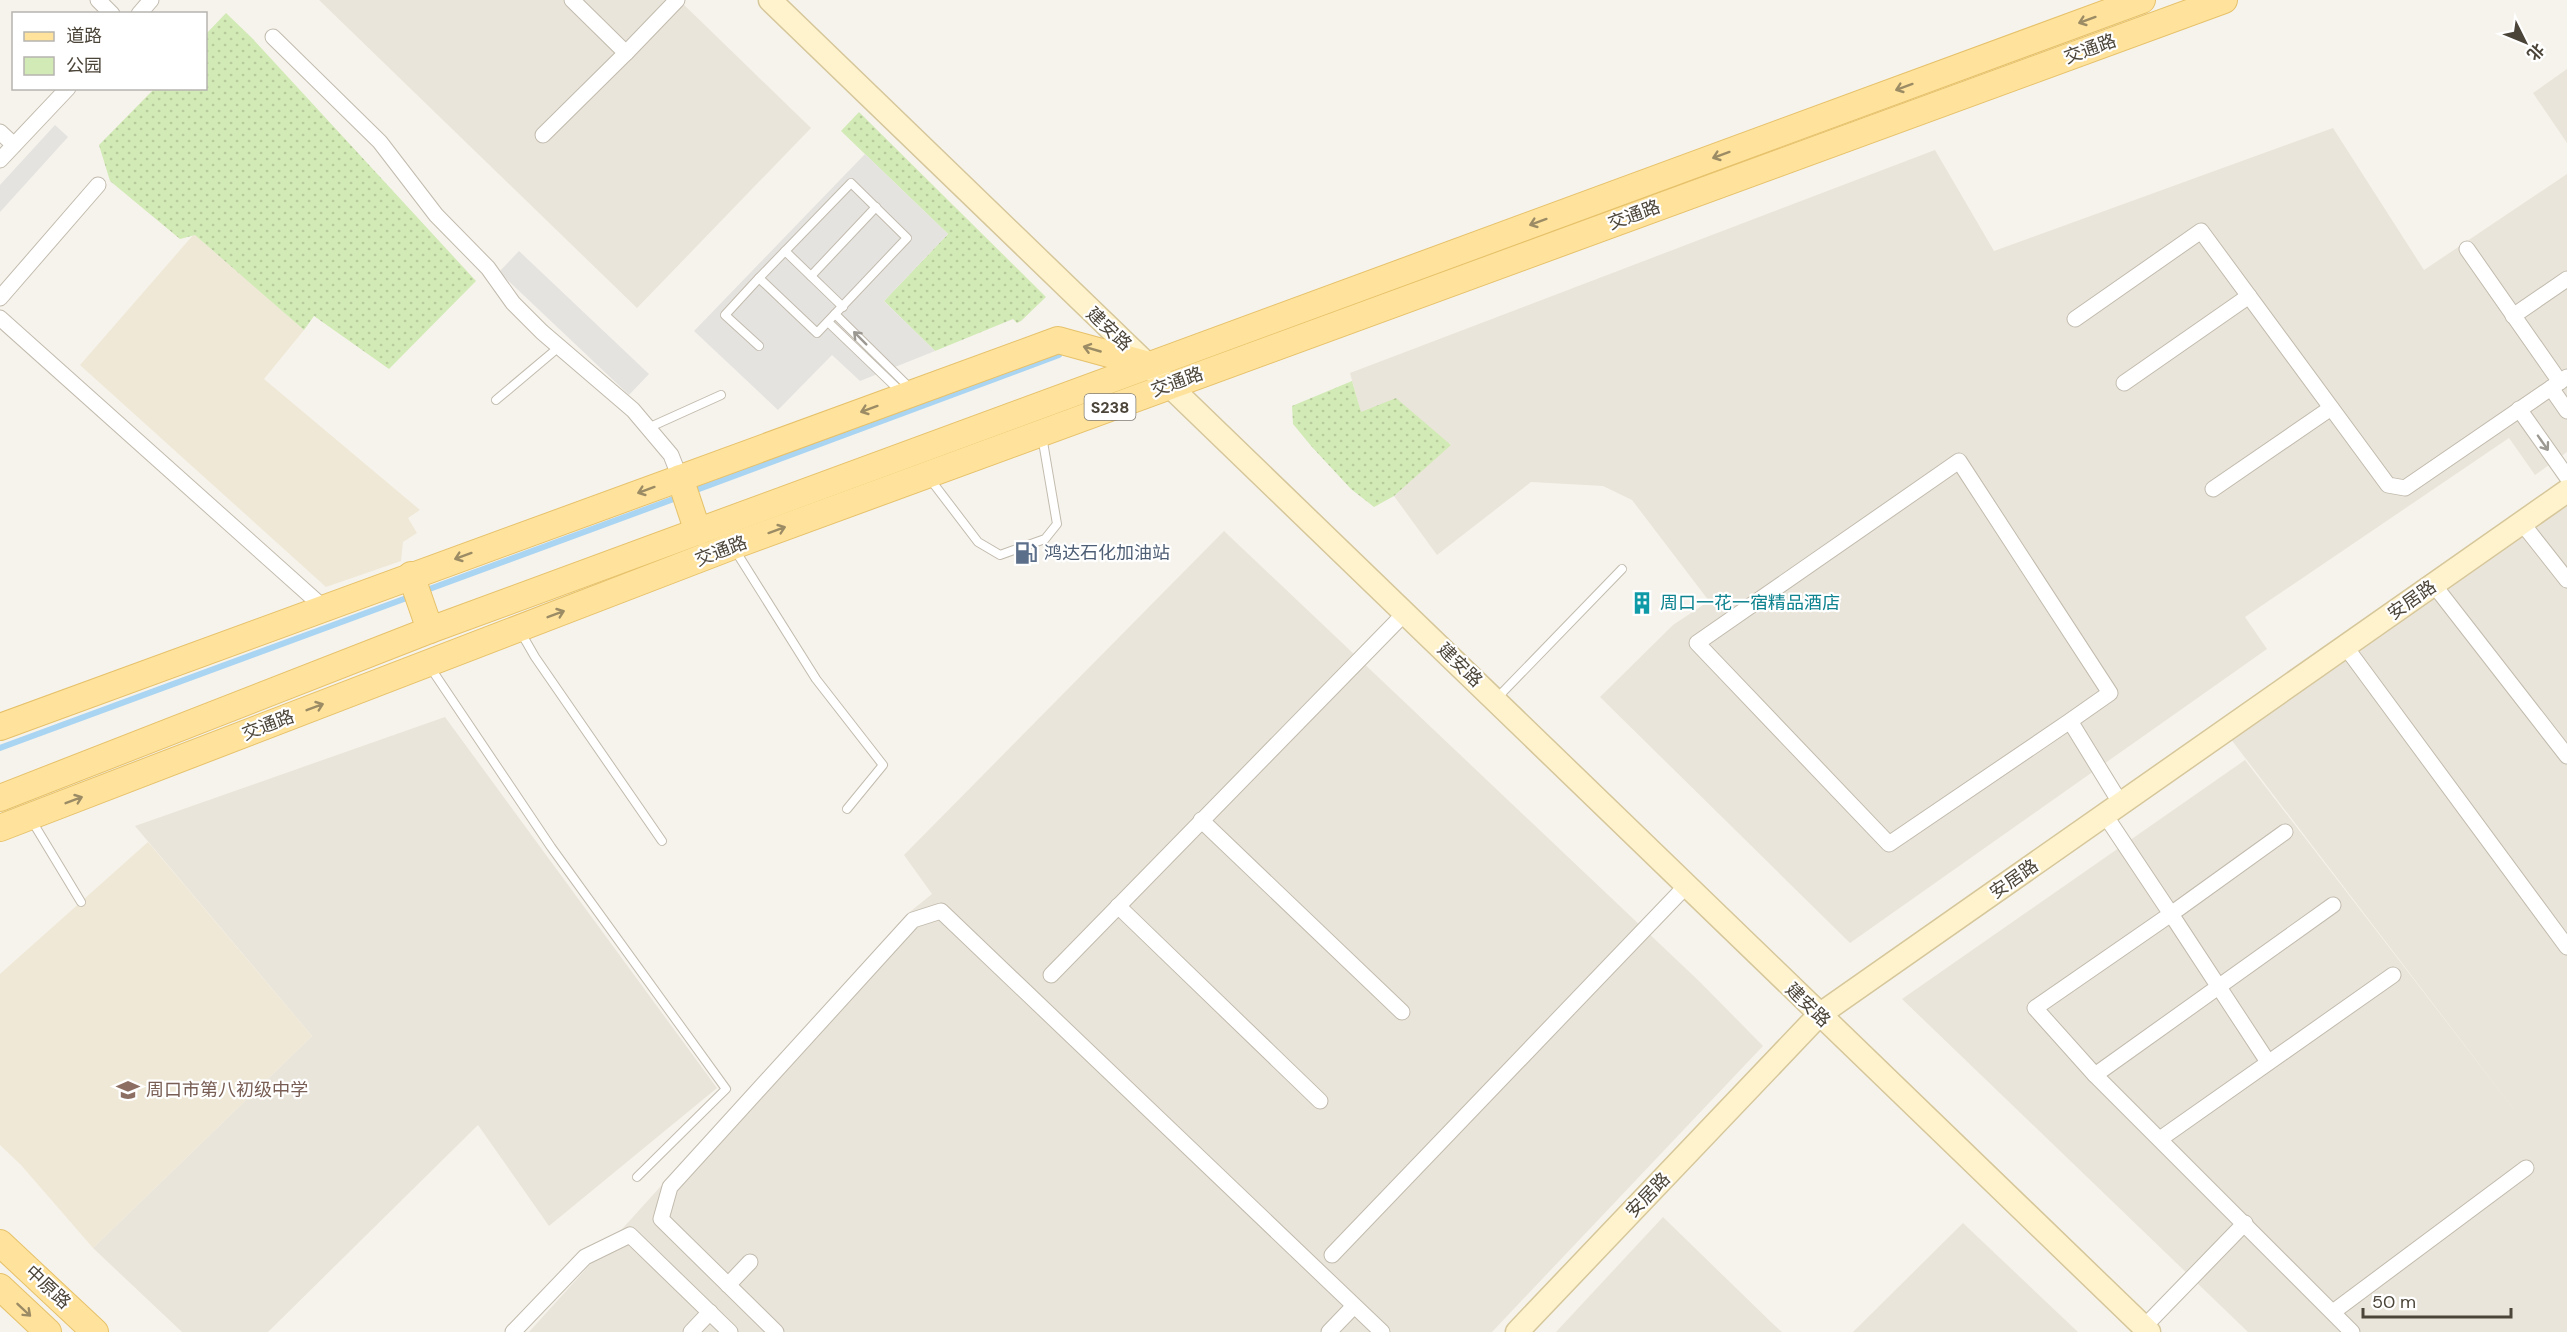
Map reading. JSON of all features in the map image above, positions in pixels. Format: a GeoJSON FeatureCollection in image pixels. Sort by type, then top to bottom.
{"type":"FeatureCollection","features":[{"type":"Feature","properties":{"kind":"main road","name":"交通路"},"geometry":{"type":"LineString","coordinates":[[0,798],[430,630],[2142,0]]}},
{"type":"Feature","properties":{"kind":"main road","name":"交通路"},"geometry":{"type":"LineString","coordinates":[[0,828],[733,546],[2224,0]]}},
{"type":"Feature","properties":{"kind":"main road"},"geometry":{"type":"LineString","coordinates":[[0,727],[1058,340],[1149,365]]}},
{"type":"Feature","properties":{"kind":"main road"},"geometry":{"type":"LineString","coordinates":[[680,478],[698,532]]}},
{"type":"Feature","properties":{"kind":"main road"},"geometry":{"type":"LineString","coordinates":[[411,575],[430,630]]}},
{"type":"Feature","properties":{"kind":"main road"},"geometry":{"type":"LineString","coordinates":[[0,1224],[7,1250]]}},
{"type":"Feature","properties":{"kind":"main road","name":"中原路"},"geometry":{"type":"LineString","coordinates":[[7,1250],[95,1332]]}},
{"type":"Feature","properties":{"kind":"main road","name":"中原路"},"geometry":{"type":"LineString","coordinates":[[0,1287],[48,1332]]}},
{"type":"Feature","properties":{"kind":"street"},"geometry":{"type":"LineString","coordinates":[[98,0],[109,12]]}},
{"type":"Feature","properties":{"kind":"street"},"geometry":{"type":"LineString","coordinates":[[140,12],[151,0]]}},
{"type":"Feature","properties":{"kind":"street"},"geometry":{"type":"LineString","coordinates":[[572,0],[626,53]]}},
{"type":"Feature","properties":{"kind":"street"},"geometry":{"type":"LineString","coordinates":[[543,135],[677,0]]}},
{"type":"Feature","properties":{"kind":"street","name":"建安路"},"geometry":{"type":"LineString","coordinates":[[770,0],[2147,1330]]}},
{"type":"Feature","properties":{"kind":"street"},"geometry":{"type":"LineString","coordinates":[[273,37],[380,142],[436,215],[488,268],[513,303],[559,347],[633,410],[671,455],[680,478]]}},
{"type":"Feature","properties":{"kind":"street"},"geometry":{"type":"LineString","coordinates":[[0,160],[66,90]]}},
{"type":"Feature","properties":{"kind":"street"},"geometry":{"type":"LineString","coordinates":[[0,132],[14,146]]}},
{"type":"Feature","properties":{"kind":"street"},"geometry":{"type":"LineString","coordinates":[[0,298],[98,185]]}},
{"type":"Feature","properties":{"kind":"street"},"geometry":{"type":"LineString","coordinates":[[2075,319],[2201,231],[2388,485],[2405,488],[2559,382]]}},
{"type":"Feature","properties":{"kind":"street"},"geometry":{"type":"LineString","coordinates":[[2467,249],[2559,382],[2567,411]]}},
{"type":"Feature","properties":{"kind":"street"},"geometry":{"type":"LineString","coordinates":[[2513,316],[2567,279]]}},
{"type":"Feature","properties":{"kind":"street"},"geometry":{"type":"LineString","coordinates":[[2124,383],[2248,296]]}},
{"type":"Feature","properties":{"kind":"street"},"geometry":{"type":"LineString","coordinates":[[0,318],[324,608]]}},
{"type":"Feature","properties":{"kind":"street"},"geometry":{"type":"LineString","coordinates":[[2213,489],[2331,408]]}},
{"type":"Feature","properties":{"kind":"street"},"geometry":{"type":"LineString","coordinates":[[2519,409],[2567,477]]}},
{"type":"Feature","properties":{"kind":"street"},"geometry":{"type":"LineString","coordinates":[[1959,461],[2110,693],[2070,721],[1889,844],[1697,643],[1959,461]]}},
{"type":"Feature","properties":{"kind":"street","name":"安居路"},"geometry":{"type":"LineString","coordinates":[[1517,1332],[1819,1015],[2567,491]]}},
{"type":"Feature","properties":{"kind":"street"},"geometry":{"type":"LineString","coordinates":[[2522,523],[2567,580]]}},
{"type":"Feature","properties":{"kind":"street"},"geometry":{"type":"LineString","coordinates":[[2434,585],[2567,756]]}},
{"type":"Feature","properties":{"kind":"street"},"geometry":{"type":"LineString","coordinates":[[1051,975],[1405,613]]}},
{"type":"Feature","properties":{"kind":"street"},"geometry":{"type":"LineString","coordinates":[[2345,646],[2567,947]]}},
{"type":"Feature","properties":{"kind":"street"},"geometry":{"type":"LineString","coordinates":[[2070,721],[2113,809],[2171,914],[2268,1062]]}},
{"type":"Feature","properties":{"kind":"street"},"geometry":{"type":"LineString","coordinates":[[1201,820],[1402,1012]]}},
{"type":"Feature","properties":{"kind":"street"},"geometry":{"type":"LineString","coordinates":[[2284,832],[2035,1008],[2095,1076],[2352,1332]]}},
{"type":"Feature","properties":{"kind":"street"},"geometry":{"type":"LineString","coordinates":[[1332,1255],[1686,886]]}},
{"type":"Feature","properties":{"kind":"street"},"geometry":{"type":"LineString","coordinates":[[2095,1076],[2333,905]]}},
{"type":"Feature","properties":{"kind":"street"},"geometry":{"type":"LineString","coordinates":[[1118,906],[1320,1101]]}},
{"type":"Feature","properties":{"kind":"street"},"geometry":{"type":"LineString","coordinates":[[776,1332],[661,1219],[670,1187],[913,920],[941,911],[1382,1332]]}},
{"type":"Feature","properties":{"kind":"street"},"geometry":{"type":"LineString","coordinates":[[2160,1139],[2393,975]]}},
{"type":"Feature","properties":{"kind":"street"},"geometry":{"type":"LineString","coordinates":[[2333,1312],[2526,1168]]}},
{"type":"Feature","properties":{"kind":"street"},"geometry":{"type":"LineString","coordinates":[[2147,1330],[2245,1223]]}},
{"type":"Feature","properties":{"kind":"street"},"geometry":{"type":"LineString","coordinates":[[513,1332],[585,1257],[630,1235],[730,1332]]}},
{"type":"Feature","properties":{"kind":"street"},"geometry":{"type":"LineString","coordinates":[[728,1285],[750,1262]]}},
{"type":"Feature","properties":{"kind":"street"},"geometry":{"type":"LineString","coordinates":[[1329,1332],[1354,1306]]}},
{"type":"Feature","properties":{"kind":"street"},"geometry":{"type":"LineString","coordinates":[[691,1332],[710,1312]]}},
{"type":"Feature","properties":{"kind":"lane"},"geometry":{"type":"LineString","coordinates":[[759,278],[817,333],[907,238],[851,183],[759,278],[725,315],[759,346]]}},
{"type":"Feature","properties":{"kind":"lane"},"geometry":{"type":"LineString","coordinates":[[811,276],[876,207]]}},
{"type":"Feature","properties":{"kind":"lane"},"geometry":{"type":"LineString","coordinates":[[785,251],[843,307]]}},
{"type":"Feature","properties":{"kind":"lane"},"geometry":{"type":"LineString","coordinates":[[836,314],[910,394]]}},
{"type":"Feature","properties":{"kind":"lane"},"geometry":{"type":"LineString","coordinates":[[828,322],[910,394]]}},
{"type":"Feature","properties":{"kind":"lane"},"geometry":{"type":"LineString","coordinates":[[496,400],[559,347]]}},
{"type":"Feature","properties":{"kind":"lane"},"geometry":{"type":"LineString","coordinates":[[648,428],[721,395]]}},
{"type":"Feature","properties":{"kind":"lane"},"geometry":{"type":"LineString","coordinates":[[927,475],[978,542],[1000,555],[1045,539],[1057,524],[1042,433]]}},
{"type":"Feature","properties":{"kind":"lane"},"geometry":{"type":"LineString","coordinates":[[733,546],[816,679],[883,765],[847,809]]}},
{"type":"Feature","properties":{"kind":"lane"},"geometry":{"type":"LineString","coordinates":[[1496,699],[1622,569]]}},
{"type":"Feature","properties":{"kind":"lane"},"geometry":{"type":"LineString","coordinates":[[519,629],[535,657],[662,841]]}},
{"type":"Feature","properties":{"kind":"lane"},"geometry":{"type":"LineString","coordinates":[[428,664],[551,847],[726,1089],[638,1177]]}},
{"type":"Feature","properties":{"kind":"lane"},"geometry":{"type":"LineString","coordinates":[[30,817],[81,902]]}},
{"type":"Feature","properties":{"kind":"shaded area"},"geometry":{"type":"Polygon","coordinates":[[[319,0],[679,0],[811,128],[637,308],[319,0]]]}},
{"type":"Feature","properties":{"kind":"shaded area"},"geometry":{"type":"Polygon","coordinates":[[[2567,69],[2567,143],[2533,93],[2567,69]]]}},
{"type":"Feature","properties":{"kind":"shaded area"},"geometry":{"type":"Polygon","coordinates":[[[55,125],[68,137],[0,212],[0,185],[55,125]]]}},
{"type":"Feature","properties":{"kind":"shaded area"},"geometry":{"type":"Polygon","coordinates":[[[2333,128],[2424,270],[2567,174],[2567,452],[2535,475],[2509,438],[2245,617],[2267,649],[1850,943],[1600,697],[1673,625],[1709,601],[1632,500],[1603,486],[1531,482],[1437,555],[1394,496],[1451,444],[1361,413],[1350,373],[1935,150],[1994,251],[2333,128]]]}},
{"type":"Feature","properties":{"kind":"shaded area"},"geometry":{"type":"Polygon","coordinates":[[[865,154],[948,234],[884,301],[935,351],[860,381],[832,355],[778,410],[694,331],[865,154]]]}},
{"type":"Feature","properties":{"kind":"shaded area"},"geometry":{"type":"Polygon","coordinates":[[[194,234],[304,330],[264,379],[420,510],[408,518],[417,533],[403,542],[401,561],[326,587],[80,365],[194,234]]]}},
{"type":"Feature","properties":{"kind":"shaded area"},"geometry":{"type":"Polygon","coordinates":[[[519,251],[649,374],[629,395],[499,272],[519,251]]]}},
{"type":"Feature","properties":{"kind":"shaded area"},"geometry":{"type":"Polygon","coordinates":[[[2567,501],[2567,1332],[2248,1332],[1902,999],[2245,760],[2525,1124],[2230,738],[2567,501]]]}},
{"type":"Feature","properties":{"kind":"shaded area"},"geometry":{"type":"Polygon","coordinates":[[[1224,531],[1701,983],[1763,1046],[1492,1332],[529,1332],[906,915],[932,894],[904,855],[1224,531]]]}},
{"type":"Feature","properties":{"kind":"shaded area"},"geometry":{"type":"Polygon","coordinates":[[[445,717],[717,1088],[549,1226],[478,1125],[268,1332],[182,1332],[93,1248],[312,1036],[135,826],[445,717]]]}},
{"type":"Feature","properties":{"kind":"shaded area","name":"周口市第八初级中学"},"geometry":{"type":"Polygon","coordinates":[[[148,842],[312,1036],[93,1248],[21,1165],[0,1145],[0,974],[148,842]]]}},
{"type":"Feature","properties":{"kind":"shaded area"},"geometry":{"type":"Polygon","coordinates":[[[1663,1217],[1773,1324],[1782,1332],[1556,1332],[1663,1217]]]}},
{"type":"Feature","properties":{"kind":"shaded area"},"geometry":{"type":"Polygon","coordinates":[[[1963,1223],[2078,1332],[1853,1332],[1963,1223]]]}},
{"type":"Feature","properties":{"kind":"green space"},"geometry":{"type":"Polygon","coordinates":[[[226,13],[252,38],[476,281],[389,369],[314,316],[304,330],[195,235],[180,239],[110,181],[99,145],[153,90],[207,90],[207,33],[226,13]]]}},
{"type":"Feature","properties":{"kind":"green space"},"geometry":{"type":"Polygon","coordinates":[[[859,112],[1046,297],[1021,321],[1017,323],[1013,319],[935,351],[884,301],[948,234],[841,131],[859,112]]]}},
{"type":"Feature","properties":{"kind":"green space"},"geometry":{"type":"Polygon","coordinates":[[[1352,381],[1361,412],[1396,398],[1451,445],[1394,496],[1374,507],[1351,489],[1293,424],[1292,406],[1352,381]]]}},
{"type":"Feature","properties":{"kind":"waterway"},"geometry":{"type":"LineString","coordinates":[[691,492],[1059,355]]}},
{"type":"Feature","properties":{"kind":"waterway"},"geometry":{"type":"LineString","coordinates":[[424,591],[679,497]]}},
{"type":"Feature","properties":{"kind":"waterway"},"geometry":{"type":"LineString","coordinates":[[0,748],[412,596]]}},
{"type":"Feature","properties":{"kind":"place","name":"鸿达石化加油站"},"geometry":{"type":"Point","coordinates":[1026,553]}},
{"type":"Feature","properties":{"kind":"place","name":"周口一花一宿精品酒店"},"geometry":{"type":"Point","coordinates":[1642,603]}},
{"type":"Feature","properties":{"kind":"place","name":"周口市第八初级中学"},"geometry":{"type":"Point","coordinates":[128,1090]}}]}
